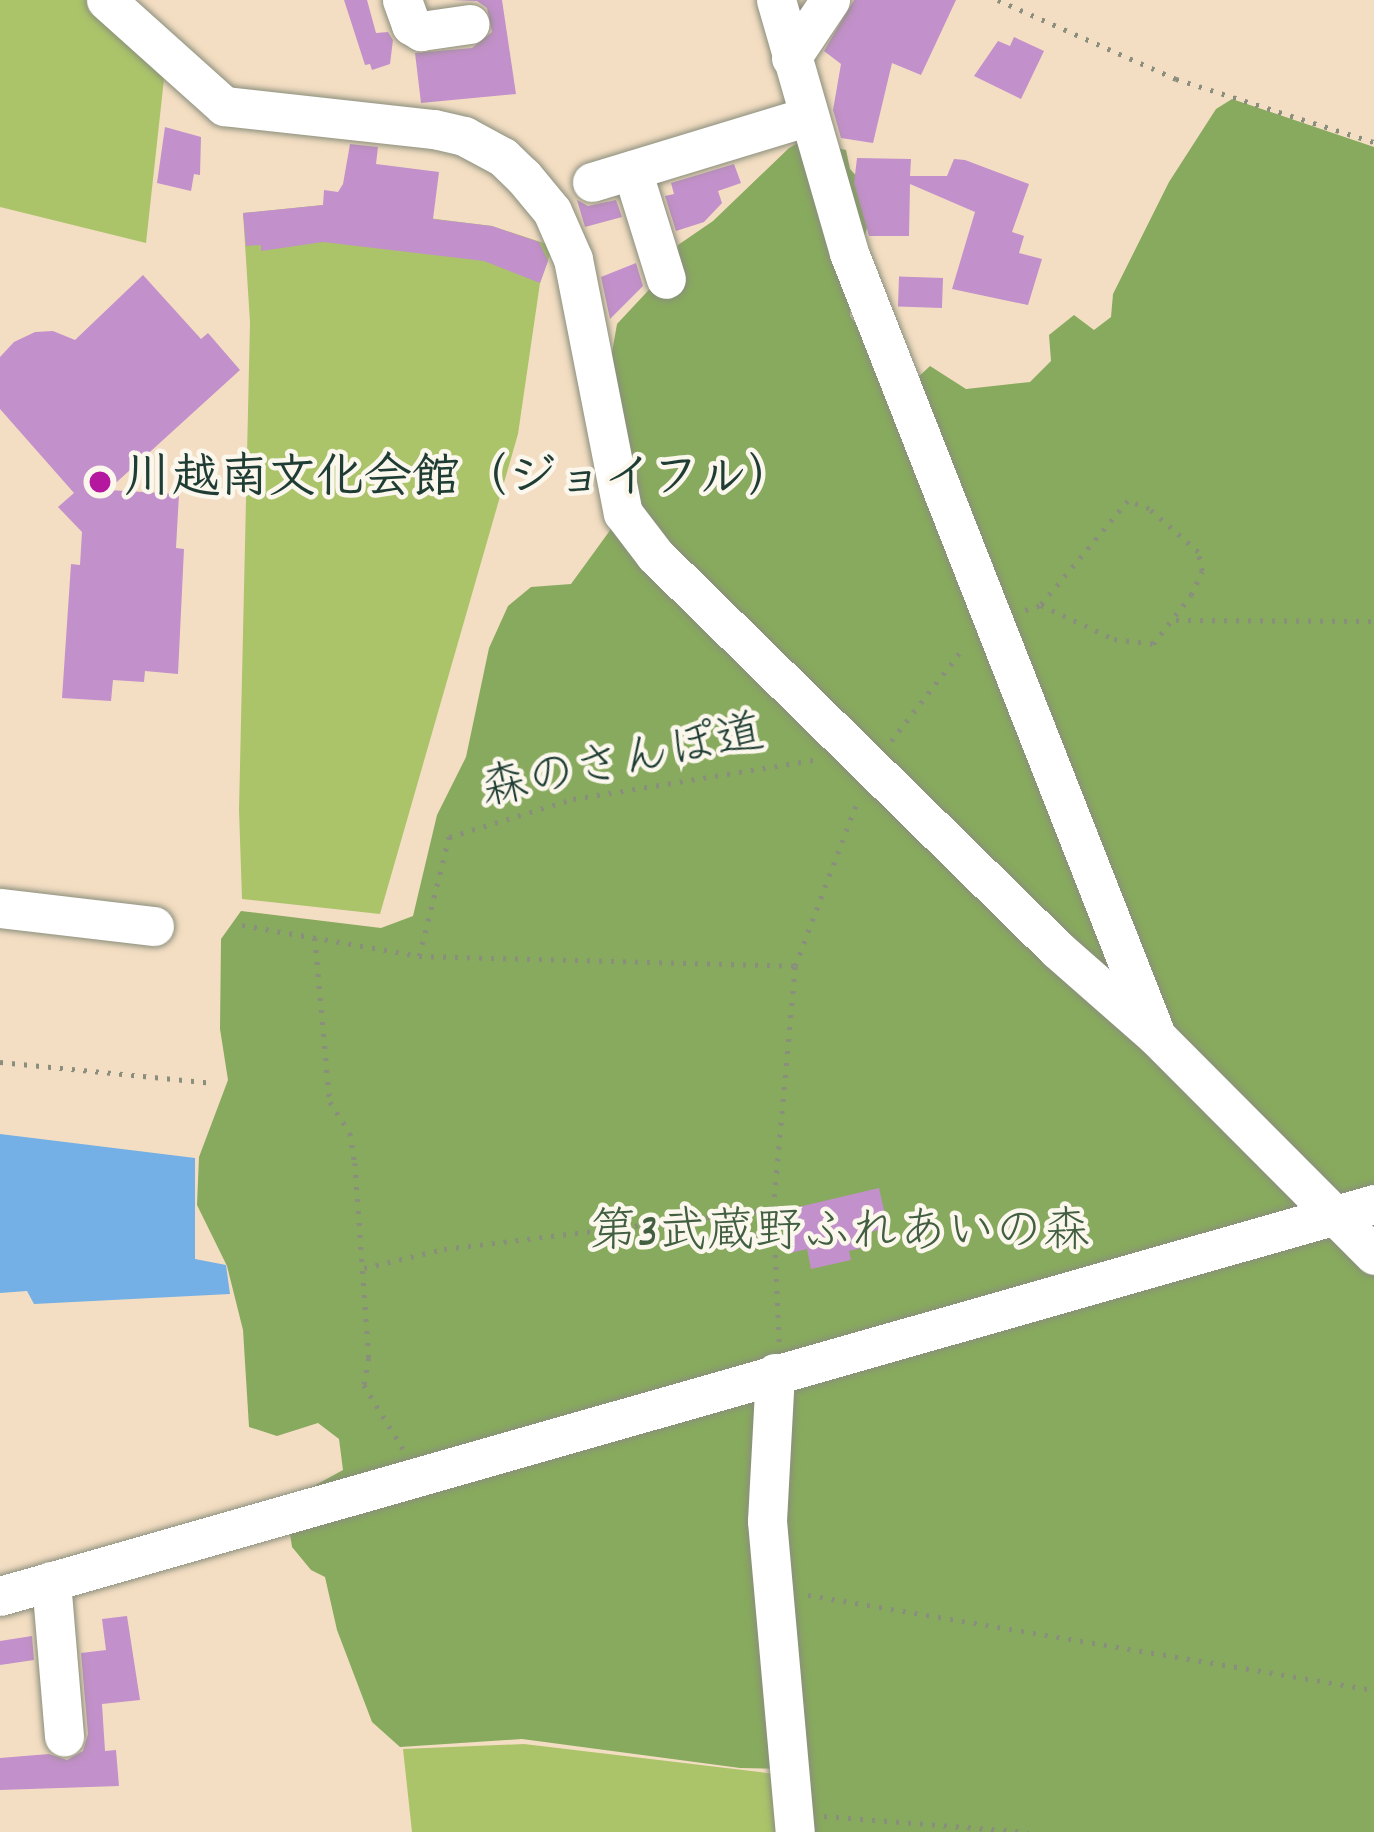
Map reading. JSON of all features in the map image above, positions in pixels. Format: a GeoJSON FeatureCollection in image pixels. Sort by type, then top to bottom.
{"type":"FeatureCollection","features":[{"type":"Feature","properties":{"kind":"street"},"geometry":{"type":"LineString","coordinates":[[106,0],[224,106],[449,132],[503,157],[523,176],[552,211],[573,259],[623,513],[655,555],[1058,950],[1156,1036],[1374,1255]]}},
{"type":"Feature","properties":{"kind":"street"},"geometry":{"type":"LineString","coordinates":[[402,0],[411,25],[421,31],[469,24]]}},
{"type":"Feature","properties":{"kind":"street"},"geometry":{"type":"LineString","coordinates":[[776,0],[806,117],[849,253],[1156,1036]]}},
{"type":"Feature","properties":{"kind":"street"},"geometry":{"type":"LineString","coordinates":[[791,58],[830,0]]}},
{"type":"Feature","properties":{"kind":"street"},"geometry":{"type":"LineString","coordinates":[[592,182],[806,117]]}},
{"type":"Feature","properties":{"kind":"street"},"geometry":{"type":"LineString","coordinates":[[632,170],[648,261]]}},
{"type":"Feature","properties":{"kind":"street"},"geometry":{"type":"LineString","coordinates":[[0,908],[154,926]]}},
{"type":"Feature","properties":{"kind":"street"},"geometry":{"type":"LineString","coordinates":[[0,1596],[1374,1204]]}},
{"type":"Feature","properties":{"kind":"street"},"geometry":{"type":"LineString","coordinates":[[778,1372],[767,1521],[794,1823]]}},
{"type":"Feature","properties":{"kind":"street"},"geometry":{"type":"LineString","coordinates":[[52,1581],[64,1736]]}},
{"type":"Feature","properties":{"kind":"path"},"geometry":{"type":"LineString","coordinates":[[998,0],[1176,79],[1374,142]]}},
{"type":"Feature","properties":{"kind":"path"},"geometry":{"type":"LineString","coordinates":[[778,1372],[773,1209],[795,966],[866,759],[995,617],[1041,605],[1128,500],[1149,509],[1198,552],[1202,571],[1175,620],[1153,644],[1137,645],[1041,605]]}},
{"type":"Feature","properties":{"kind":"path"},"geometry":{"type":"LineString","coordinates":[[1175,620],[1374,621]]}},
{"type":"Feature","properties":{"kind":"path","name":"森のさんぽ道"},"geometry":{"type":"LineString","coordinates":[[419,956],[449,837],[573,799],[662,780],[866,759]]}},
{"type":"Feature","properties":{"kind":"path"},"geometry":{"type":"LineString","coordinates":[[242,925],[419,956],[795,966]]}},
{"type":"Feature","properties":{"kind":"path"},"geometry":{"type":"LineString","coordinates":[[316,938],[330,1102],[350,1133],[369,1358],[364,1385],[402,1448],[408,1478]]}},
{"type":"Feature","properties":{"kind":"path"},"geometry":{"type":"LineString","coordinates":[[0,1062],[214,1083]]}},
{"type":"Feature","properties":{"kind":"path"},"geometry":{"type":"LineString","coordinates":[[363,1268],[444,1249],[773,1209]]}},
{"type":"Feature","properties":{"kind":"path"},"geometry":{"type":"LineString","coordinates":[[772,1589],[1374,1690]]}},
{"type":"Feature","properties":{"kind":"path"},"geometry":{"type":"LineString","coordinates":[[794,1823],[1028,1832]]}},
{"type":"Feature","properties":{"kind":"green space"},"geometry":{"type":"Polygon","coordinates":[[[0,0],[86,0],[164,79],[146,243],[0,207],[0,0]]]}},
{"type":"Feature","properties":{"kind":"green space","name":"第3武蔵野ふれあいの森"},"geometry":{"type":"Polygon","coordinates":[[[1232,99],[1374,147],[1374,1832],[805,1832],[798,1769],[740,1768],[522,1739],[400,1747],[372,1722],[337,1630],[325,1577],[311,1570],[292,1547],[285,1502],[343,1470],[339,1439],[318,1423],[277,1436],[249,1427],[243,1330],[227,1266],[197,1205],[199,1157],[228,1080],[220,1029],[221,939],[241,911],[381,928],[413,916],[437,815],[466,757],[489,648],[508,606],[531,587],[571,584],[611,529],[611,358],[617,324],[673,264],[678,245],[713,221],[789,148],[803,140],[846,150],[850,169],[859,179],[868,225],[851,278],[850,316],[887,365],[899,395],[930,366],[966,389],[1030,382],[1051,361],[1049,335],[1074,315],[1094,330],[1111,317],[1113,294],[1169,182],[1216,109],[1232,99]]]}},
{"type":"Feature","properties":{"kind":"green space"},"geometry":{"type":"Polygon","coordinates":[[[323,205],[492,226],[553,246],[540,283],[518,434],[380,914],[242,899],[239,810],[250,322],[243,213],[323,205]]]}},
{"type":"Feature","properties":{"kind":"green space"},"geometry":{"type":"Polygon","coordinates":[[[524,1744],[784,1775],[789,1832],[412,1832],[403,1749],[524,1744]]]}},
{"type":"Feature","properties":{"kind":"water"},"geometry":{"type":"Polygon","coordinates":[[[0,1134],[195,1158],[195,1259],[226,1265],[230,1294],[34,1304],[27,1291],[0,1293],[0,1134]]]}},
{"type":"Feature","properties":{"kind":"building"},"geometry":{"type":"Polygon","coordinates":[[[344,0],[367,0],[376,33],[388,32],[393,40],[390,64],[372,70],[370,64],[365,65],[344,0]]]}},
{"type":"Feature","properties":{"kind":"building"},"geometry":{"type":"Polygon","coordinates":[[[451,0],[502,0],[516,94],[421,103],[415,53],[472,48],[492,32],[487,8],[477,1],[451,0]]]}},
{"type":"Feature","properties":{"kind":"building"},"geometry":{"type":"Polygon","coordinates":[[[854,0],[956,0],[921,75],[892,63],[873,143],[841,138],[833,110],[841,64],[824,51],[854,0]]]}},
{"type":"Feature","properties":{"kind":"building"},"geometry":{"type":"Polygon","coordinates":[[[1014,37],[1044,51],[1021,99],[974,76],[998,41],[1010,46],[1014,37]]]}},
{"type":"Feature","properties":{"kind":"building"},"geometry":{"type":"Polygon","coordinates":[[[165,127],[201,137],[200,175],[194,174],[191,191],[157,183],[165,127]]]}},
{"type":"Feature","properties":{"kind":"building"},"geometry":{"type":"Polygon","coordinates":[[[350,144],[378,147],[376,164],[439,172],[433,219],[492,226],[539,242],[548,261],[540,283],[484,261],[323,242],[261,251],[261,245],[246,246],[243,213],[323,205],[324,190],[338,192],[350,144]]]}},
{"type":"Feature","properties":{"kind":"building"},"geometry":{"type":"Polygon","coordinates":[[[857,158],[911,159],[910,176],[947,176],[954,159],[965,160],[1029,184],[1012,232],[1024,236],[1019,253],[1042,259],[1028,305],[952,289],[975,212],[910,184],[909,236],[869,236],[854,183],[857,158]]]}},
{"type":"Feature","properties":{"kind":"building"},"geometry":{"type":"Polygon","coordinates":[[[734,164],[741,183],[718,191],[722,203],[704,222],[676,231],[665,196],[674,194],[671,183],[734,164]]]}},
{"type":"Feature","properties":{"kind":"building"},"geometry":{"type":"Polygon","coordinates":[[[577,200],[588,206],[616,200],[622,217],[585,227],[577,200]]]}},
{"type":"Feature","properties":{"kind":"building"},"geometry":{"type":"Polygon","coordinates":[[[636,263],[643,286],[610,319],[601,277],[636,263]]]}},
{"type":"Feature","properties":{"kind":"building","name":"川越南文化会館（ジョイフル）"},"geometry":{"type":"Polygon","coordinates":[[[143,275],[201,339],[208,333],[240,370],[108,490],[179,494],[176,548],[184,549],[178,674],[145,671],[144,682],[113,680],[111,701],[62,698],[71,564],[80,565],[82,532],[58,507],[74,493],[0,409],[0,357],[14,342],[35,332],[53,331],[75,340],[143,275]]]}},
{"type":"Feature","properties":{"kind":"building"},"geometry":{"type":"Polygon","coordinates":[[[899,276],[943,278],[942,308],[898,306],[899,276]]]}},
{"type":"Feature","properties":{"kind":"building"},"geometry":{"type":"Polygon","coordinates":[[[879,1188],[888,1228],[866,1233],[870,1246],[849,1251],[851,1260],[811,1269],[807,1249],[791,1253],[790,1209],[879,1188]]]}},
{"type":"Feature","properties":{"kind":"building"},"geometry":{"type":"Polygon","coordinates":[[[127,1616],[140,1700],[102,1704],[105,1751],[116,1750],[119,1786],[0,1790],[0,1758],[49,1754],[67,1760],[83,1751],[88,1734],[81,1653],[106,1650],[102,1619],[127,1616]]]}},
{"type":"Feature","properties":{"kind":"building"},"geometry":{"type":"Polygon","coordinates":[[[32,1636],[34,1660],[0,1665],[0,1641],[32,1636]]]}},
{"type":"Feature","properties":{"kind":"place","name":"川越南文化会館（ジョイフル）"},"geometry":{"type":"Point","coordinates":[100,482]}}]}
